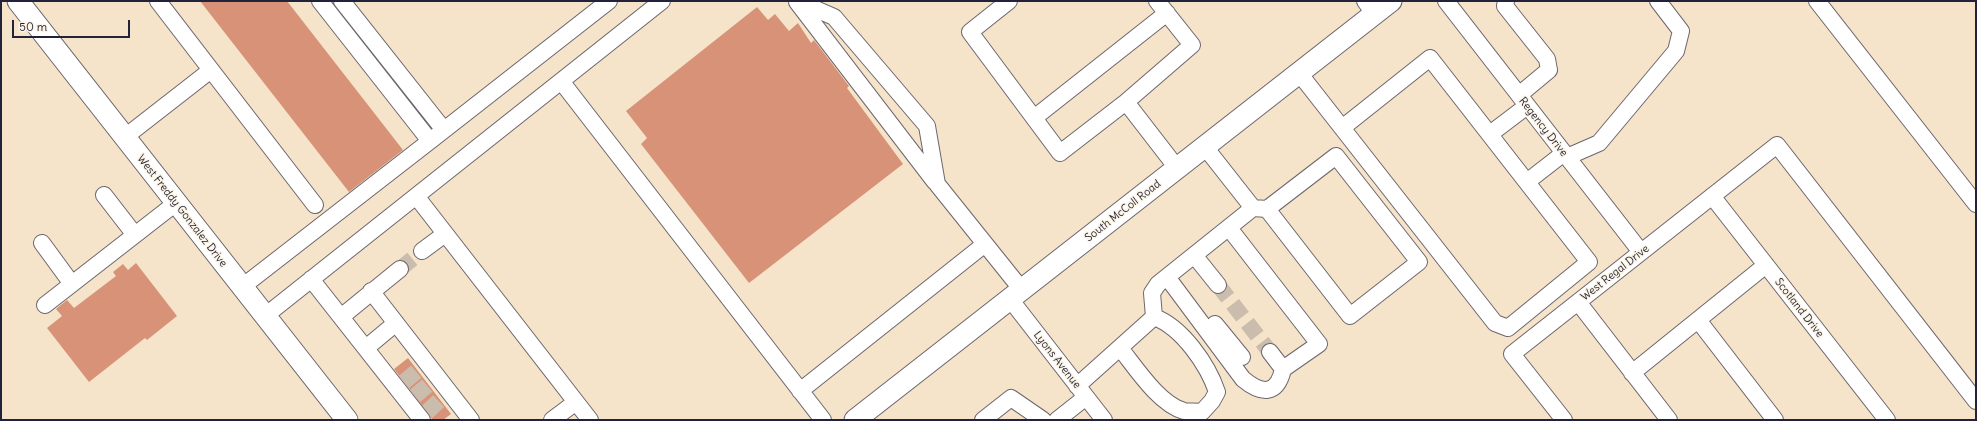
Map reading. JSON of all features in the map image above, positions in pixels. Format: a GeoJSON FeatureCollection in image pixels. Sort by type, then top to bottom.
{"type":"FeatureCollection","features":[{"type":"Feature","properties":{"kind":"main road","name":"West Freddy Gonzalez Drive"},"geometry":{"type":"LineString","coordinates":[[18,1],[347,420]]}},
{"type":"Feature","properties":{"kind":"main road","name":"South McColl Road"},"geometry":{"type":"LineString","coordinates":[[855,420],[1299,73],[1370,7],[1391,1]]}},
{"type":"Feature","properties":{"kind":"street"},"geometry":{"type":"LineString","coordinates":[[158,1],[315,205]]}},
{"type":"Feature","properties":{"kind":"street"},"geometry":{"type":"LineString","coordinates":[[320,1],[430,141]]}},
{"type":"Feature","properties":{"kind":"street"},"geometry":{"type":"LineString","coordinates":[[342,1],[444,130]]}},
{"type":"Feature","properties":{"kind":"street"},"geometry":{"type":"LineString","coordinates":[[242,287],[609,1]]}},
{"type":"Feature","properties":{"kind":"street"},"geometry":{"type":"LineString","coordinates":[[265,316],[662,1]]}},
{"type":"Feature","properties":{"kind":"street"},"geometry":{"type":"LineString","coordinates":[[796,1],[834,17],[927,126],[937,184]]}},
{"type":"Feature","properties":{"kind":"street","name":"Lyons Avenue"},"geometry":{"type":"LineString","coordinates":[[796,1],[985,244],[1016,295],[1082,391],[1104,420]]}},
{"type":"Feature","properties":{"kind":"street"},"geometry":{"type":"LineString","coordinates":[[1009,1],[970,32],[1060,153],[1126,102],[1192,45],[1162,7],[1034,118]]}},
{"type":"Feature","properties":{"kind":"street","name":"Regency Drive"},"geometry":{"type":"LineString","coordinates":[[1446,1],[1641,252]]}},
{"type":"Feature","properties":{"kind":"street"},"geometry":{"type":"LineString","coordinates":[[1490,134],[1523,100],[1549,70],[1547,59],[1505,6],[1506,1]]}},
{"type":"Feature","properties":{"kind":"street"},"geometry":{"type":"LineString","coordinates":[[1528,181],[1565,155],[1599,143],[1676,51],[1681,31],[1658,1]]}},
{"type":"Feature","properties":{"kind":"street"},"geometry":{"type":"LineString","coordinates":[[1817,1],[1976,204]]}},
{"type":"Feature","properties":{"kind":"street"},"geometry":{"type":"LineString","coordinates":[[1299,73],[1342,128],[1495,323],[1508,328],[1589,262],[1528,181],[1430,58],[1342,128]]}},
{"type":"Feature","properties":{"kind":"street"},"geometry":{"type":"LineString","coordinates":[[125,137],[211,70]]}},
{"type":"Feature","properties":{"kind":"street"},"geometry":{"type":"LineString","coordinates":[[561,81],[822,420]]}},
{"type":"Feature","properties":{"kind":"street"},"geometry":{"type":"LineString","coordinates":[[1126,102],[1177,168]]}},
{"type":"Feature","properties":{"kind":"street","name":"West Regal Drive"},"geometry":{"type":"LineString","coordinates":[[1669,420],[1578,302],[1777,144],[1976,401]]}},
{"type":"Feature","properties":{"kind":"street"},"geometry":{"type":"LineString","coordinates":[[1154,317],[1152,293],[1158,284],[1167,276],[1229,228],[1260,209],[1336,156],[1419,262],[1350,316],[1260,209],[1205,147]]}},
{"type":"Feature","properties":{"kind":"street"},"geometry":{"type":"LineString","coordinates":[[104,195],[135,235]]}},
{"type":"Feature","properties":{"kind":"street"},"geometry":{"type":"LineString","coordinates":[[416,196],[590,420]]}},
{"type":"Feature","properties":{"kind":"street","name":"Scotland Drive"},"geometry":{"type":"LineString","coordinates":[[1712,196],[1887,420]]}},
{"type":"Feature","properties":{"kind":"street"},"geometry":{"type":"LineString","coordinates":[[45,305],[176,203]]}},
{"type":"Feature","properties":{"kind":"street"},"geometry":{"type":"LineString","coordinates":[[1167,276],[1243,379],[1254,388],[1263,391],[1272,388],[1281,379],[1283,369],[1319,344],[1229,228]]}},
{"type":"Feature","properties":{"kind":"street"},"geometry":{"type":"LineString","coordinates":[[422,251],[445,234]]}},
{"type":"Feature","properties":{"kind":"street"},"geometry":{"type":"LineString","coordinates":[[42,243],[72,284]]}},
{"type":"Feature","properties":{"kind":"street"},"geometry":{"type":"LineString","coordinates":[[800,390],[985,244]]}},
{"type":"Feature","properties":{"kind":"street"},"geometry":{"type":"LineString","coordinates":[[1194,255],[1218,285]]}},
{"type":"Feature","properties":{"kind":"street"},"geometry":{"type":"LineString","coordinates":[[1632,373],[1766,265]]}},
{"type":"Feature","properties":{"kind":"street"},"geometry":{"type":"LineString","coordinates":[[341,317],[371,291],[400,269]]}},
{"type":"Feature","properties":{"kind":"street"},"geometry":{"type":"LineString","coordinates":[[311,279],[366,348],[400,385],[423,416]]}},
{"type":"Feature","properties":{"kind":"street"},"geometry":{"type":"LineString","coordinates":[[371,291],[396,323],[422,367],[445,397],[471,420]]}},
{"type":"Feature","properties":{"kind":"street"},"geometry":{"type":"LineString","coordinates":[[1182,297],[1198,303],[1245,361],[1254,388]]}},
{"type":"Feature","properties":{"kind":"street"},"geometry":{"type":"LineString","coordinates":[[1564,420],[1512,354],[1578,302]]}},
{"type":"Feature","properties":{"kind":"street"},"geometry":{"type":"LineString","coordinates":[[1120,348],[1159,395],[1184,411],[1202,412],[1212,401],[1217,392],[1213,380],[1177,330],[1165,321],[1154,317]]}},
{"type":"Feature","properties":{"kind":"street"},"geometry":{"type":"LineString","coordinates":[[1057,420],[1120,348],[1154,317]]}},
{"type":"Feature","properties":{"kind":"street"},"geometry":{"type":"LineString","coordinates":[[1698,320],[1775,420]]}},
{"type":"Feature","properties":{"kind":"street"},"geometry":{"type":"LineString","coordinates":[[366,348],[396,323]]}},
{"type":"Feature","properties":{"kind":"street"},"geometry":{"type":"LineString","coordinates":[[1270,352],[1283,369]]}},
{"type":"Feature","properties":{"kind":"street"},"geometry":{"type":"LineString","coordinates":[[983,420],[1011,398],[1043,420]]}},
{"type":"Feature","properties":{"kind":"street"},"geometry":{"type":"LineString","coordinates":[[552,420],[576,402]]}},
{"type":"Feature","properties":{"kind":"building"},"geometry":{"type":"Polygon","coordinates":[[[200,1],[287,1],[403,150],[349,192],[200,1]]]}},
{"type":"Feature","properties":{"kind":"building"},"geometry":{"type":"Polygon","coordinates":[[[757,7],[768,20],[775,14],[789,31],[798,23],[811,43],[814,40],[849,86],[847,88],[903,164],[749,283],[641,144],[647,138],[626,111],[757,7]]]}},
{"type":"Feature","properties":{"kind":"building"},"geometry":{"type":"Polygon","coordinates":[[[136,263],[177,316],[147,340],[145,338],[89,382],[47,328],[62,316],[56,309],[67,300],[74,308],[116,276],[113,272],[123,264],[128,270],[136,263]]]}},
{"type":"Feature","properties":{"kind":"building"},"geometry":{"type":"Polygon","coordinates":[[[408,358],[451,414],[443,420],[433,420],[394,369],[408,358]]]}},
{"type":"Feature","properties":{"kind":"tunnel"},"geometry":{"type":"LineString","coordinates":[[400,269],[422,251]]}},
{"type":"Feature","properties":{"kind":"tunnel"},"geometry":{"type":"LineString","coordinates":[[1218,285],[1270,352]]}},
{"type":"Feature","properties":{"kind":"tunnel"},"geometry":{"type":"LineString","coordinates":[[404,382],[417,371]]}},
{"type":"Feature","properties":{"kind":"tunnel"},"geometry":{"type":"LineString","coordinates":[[415,396],[428,385]]}},
{"type":"Feature","properties":{"kind":"tunnel"},"geometry":{"type":"LineString","coordinates":[[427,412],[440,400]]}}]}
